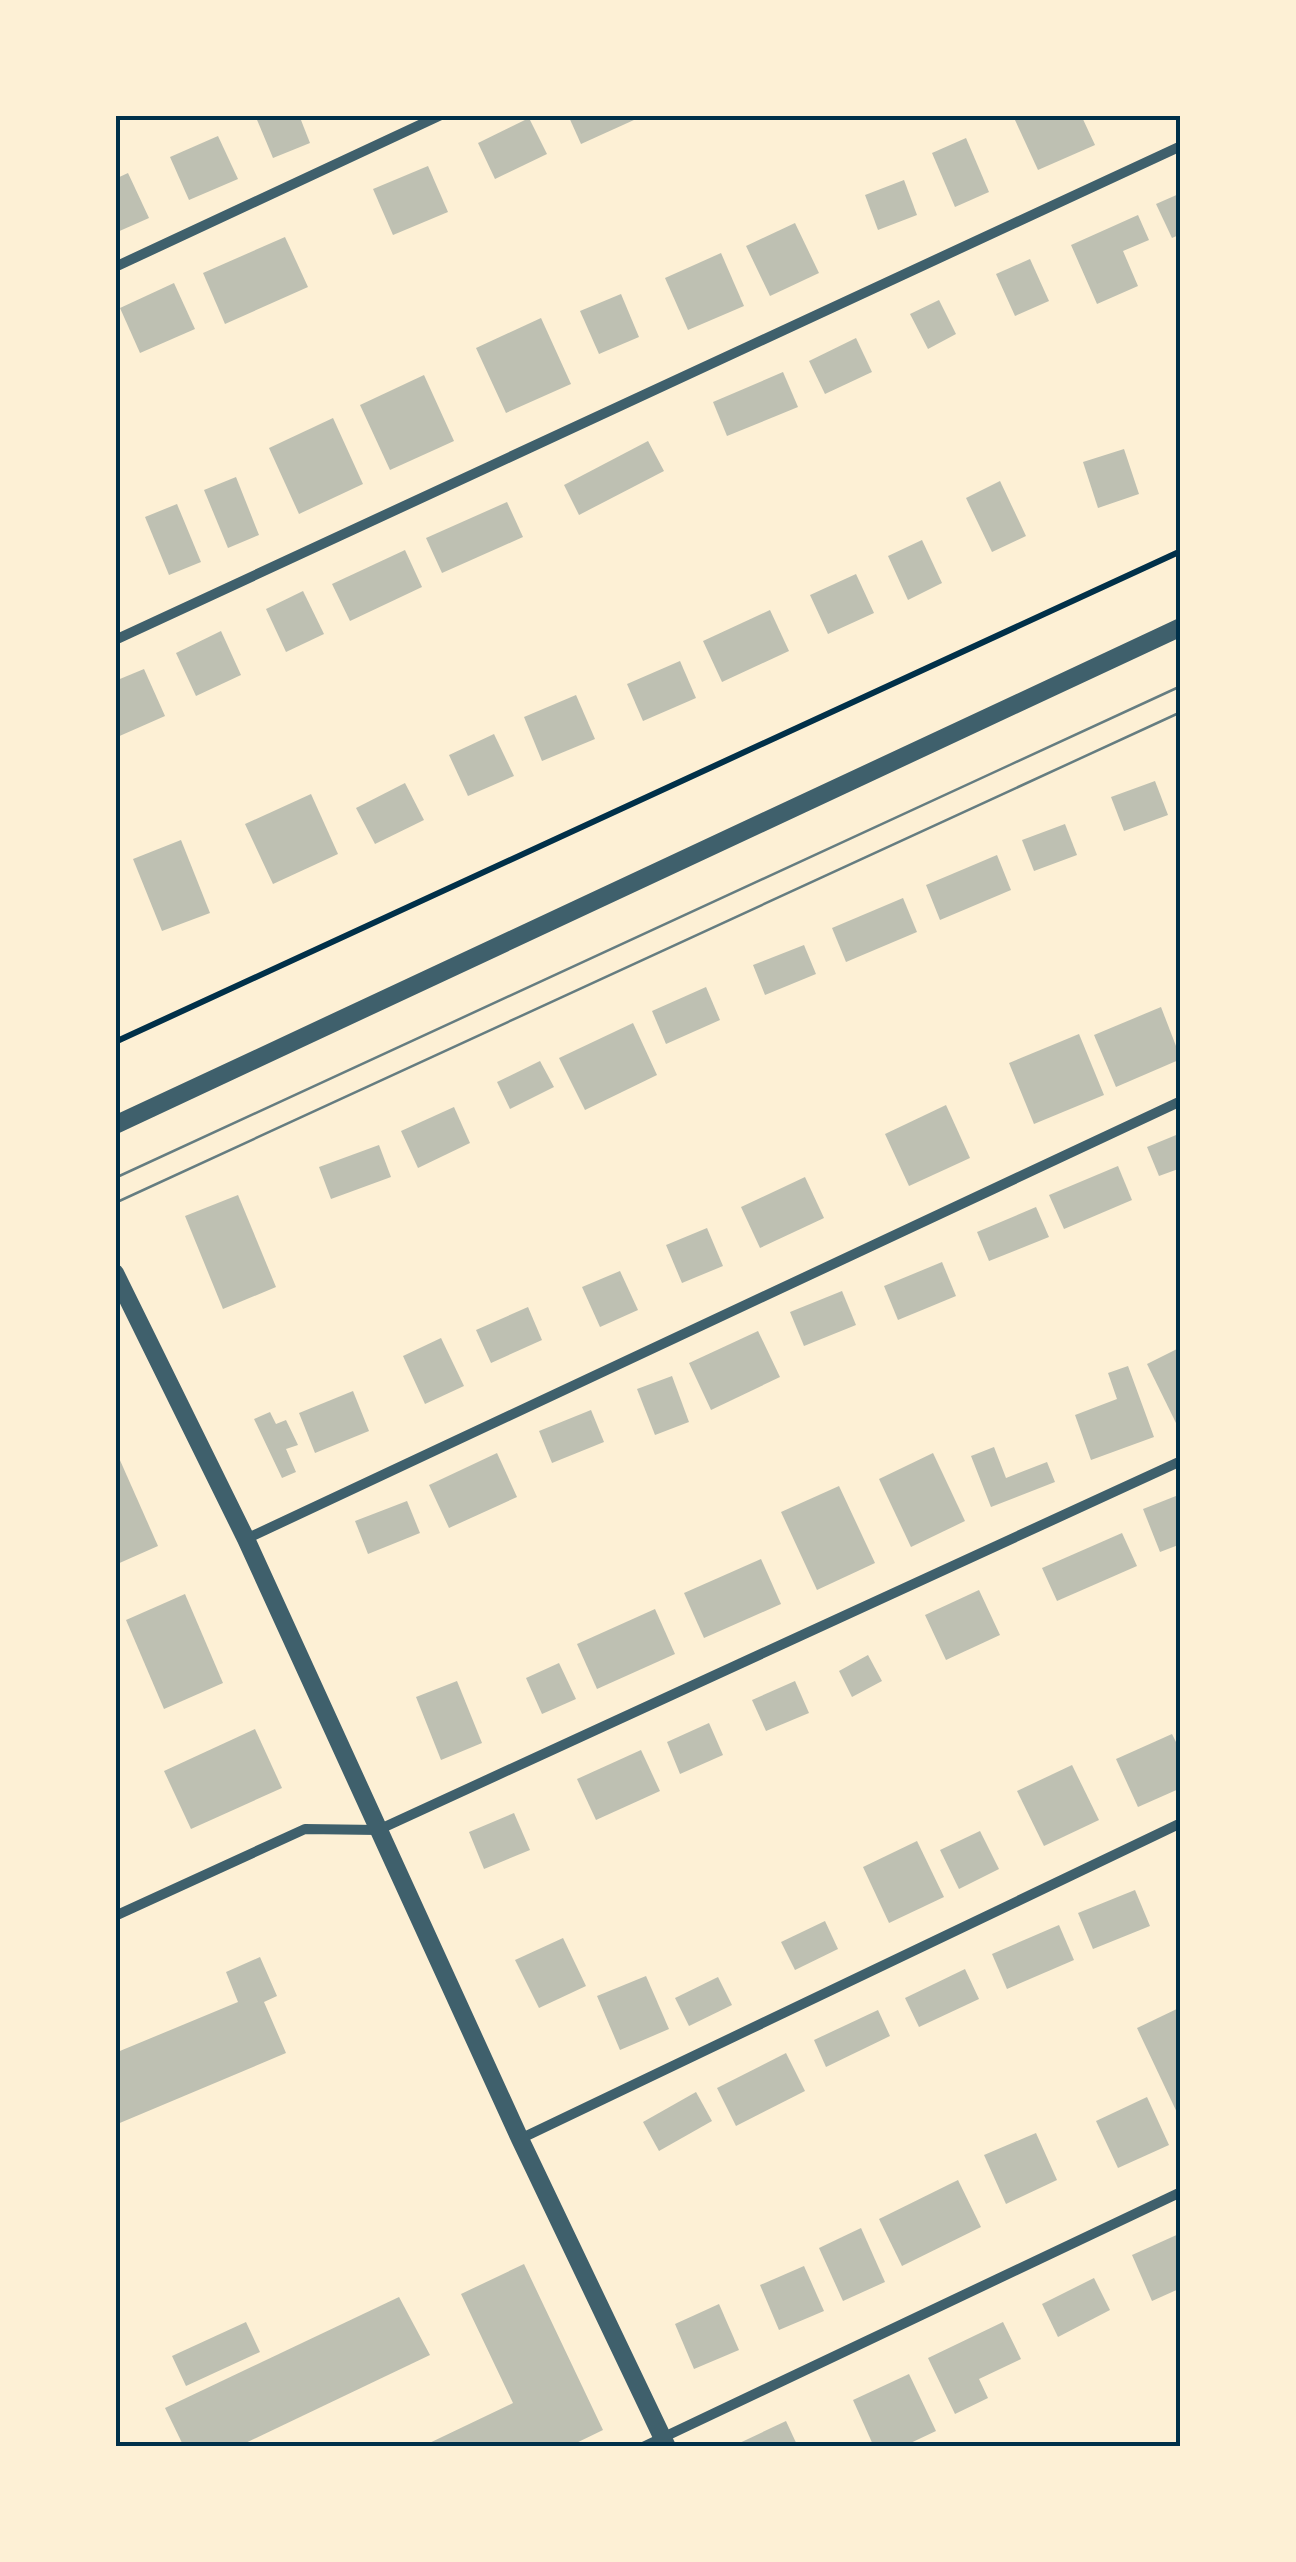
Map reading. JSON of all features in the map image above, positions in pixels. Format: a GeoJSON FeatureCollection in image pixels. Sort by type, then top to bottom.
{"type":"FeatureCollection","features":[{"type":"Feature","properties":{"kind":"street"},"geometry":{"type":"LineString","coordinates":[[115,268],[440,115]]}},
{"type":"Feature","properties":{"kind":"street"},"geometry":{"type":"LineString","coordinates":[[115,640],[1181,146]]}},
{"type":"Feature","properties":{"kind":"street"},"geometry":{"type":"LineString","coordinates":[[115,1125],[1181,627]]}},
{"type":"Feature","properties":{"kind":"street"},"geometry":{"type":"LineString","coordinates":[[246,1539],[1181,1101]]}},
{"type":"Feature","properties":{"kind":"street"},"geometry":{"type":"LineString","coordinates":[[115,1273],[246,1539],[520,2140],[665,2442]]}},
{"type":"Feature","properties":{"kind":"street"},"geometry":{"type":"LineString","coordinates":[[115,1916],[305,1829],[378,1830],[1181,1461]]}},
{"type":"Feature","properties":{"kind":"street"},"geometry":{"type":"LineString","coordinates":[[520,2140],[1181,1823]]}},
{"type":"Feature","properties":{"kind":"street"},"geometry":{"type":"LineString","coordinates":[[643,2447],[665,2442],[1181,2192]]}},
{"type":"Feature","properties":{"kind":"path"},"geometry":{"type":"LineString","coordinates":[[115,1042],[1181,550]]}},
{"type":"Feature","properties":{"kind":"building"},"geometry":{"type":"Polygon","coordinates":[[[255,115],[299,115],[310,143],[273,158],[255,115]]]}},
{"type":"Feature","properties":{"kind":"building"},"geometry":{"type":"Polygon","coordinates":[[[568,115],[645,115],[581,144],[568,115]]]}},
{"type":"Feature","properties":{"kind":"building"},"geometry":{"type":"Polygon","coordinates":[[[1026,115],[1081,115],[1095,145],[1038,170],[1015,120],[1026,115]]]}},
{"type":"Feature","properties":{"kind":"building"},"geometry":{"type":"Polygon","coordinates":[[[529,118],[547,154],[495,179],[478,143],[529,118]]]}},
{"type":"Feature","properties":{"kind":"building"},"geometry":{"type":"Polygon","coordinates":[[[218,136],[238,179],[189,200],[170,157],[218,136]]]}},
{"type":"Feature","properties":{"kind":"building"},"geometry":{"type":"Polygon","coordinates":[[[966,138],[989,192],[955,207],[932,153],[966,138]]]}},
{"type":"Feature","properties":{"kind":"building"},"geometry":{"type":"Polygon","coordinates":[[[428,166],[448,212],[393,235],[373,189],[428,166]]]}},
{"type":"Feature","properties":{"kind":"building"},"geometry":{"type":"Polygon","coordinates":[[[128,173],[149,218],[115,233],[115,179],[128,173]]]}},
{"type":"Feature","properties":{"kind":"building"},"geometry":{"type":"Polygon","coordinates":[[[904,180],[917,215],[878,230],[865,195],[904,180]]]}},
{"type":"Feature","properties":{"kind":"building"},"geometry":{"type":"Polygon","coordinates":[[[1181,193],[1181,234],[1172,238],[1156,204],[1181,193]]]}},
{"type":"Feature","properties":{"kind":"building"},"geometry":{"type":"Polygon","coordinates":[[[1138,215],[1149,240],[1123,251],[1138,286],[1097,304],[1071,245],[1138,215]]]}},
{"type":"Feature","properties":{"kind":"building"},"geometry":{"type":"Polygon","coordinates":[[[795,223],[819,273],[770,296],[746,246],[795,223]]]}},
{"type":"Feature","properties":{"kind":"building"},"geometry":{"type":"Polygon","coordinates":[[[285,237],[308,287],[225,324],[203,273],[285,237]]]}},
{"type":"Feature","properties":{"kind":"building"},"geometry":{"type":"Polygon","coordinates":[[[721,253],[744,306],[688,330],[665,278],[721,253]]]}},
{"type":"Feature","properties":{"kind":"building"},"geometry":{"type":"Polygon","coordinates":[[[1030,259],[1049,301],[1015,316],[996,274],[1030,259]]]}},
{"type":"Feature","properties":{"kind":"building"},"geometry":{"type":"Polygon","coordinates":[[[174,283],[195,329],[140,353],[120,308],[174,283]]]}},
{"type":"Feature","properties":{"kind":"building"},"geometry":{"type":"Polygon","coordinates":[[[621,294],[639,337],[599,354],[580,311],[621,294]]]}},
{"type":"Feature","properties":{"kind":"building"},"geometry":{"type":"Polygon","coordinates":[[[939,300],[956,334],[928,349],[910,314],[939,300]]]}},
{"type":"Feature","properties":{"kind":"building"},"geometry":{"type":"Polygon","coordinates":[[[541,318],[571,384],[506,413],[476,348],[541,318]]]}},
{"type":"Feature","properties":{"kind":"building"},"geometry":{"type":"Polygon","coordinates":[[[856,338],[872,372],[825,394],[809,361],[856,338]]]}},
{"type":"Feature","properties":{"kind":"building"},"geometry":{"type":"Polygon","coordinates":[[[783,372],[798,407],[727,436],[713,402],[783,372]]]}},
{"type":"Feature","properties":{"kind":"building"},"geometry":{"type":"Polygon","coordinates":[[[424,375],[454,441],[390,470],[360,405],[424,375]]]}},
{"type":"Feature","properties":{"kind":"building"},"geometry":{"type":"Polygon","coordinates":[[[333,418],[363,484],[299,514],[269,448],[333,418]]]}},
{"type":"Feature","properties":{"kind":"building"},"geometry":{"type":"Polygon","coordinates":[[[648,441],[664,471],[579,515],[564,485],[648,441]]]}},
{"type":"Feature","properties":{"kind":"building"},"geometry":{"type":"Polygon","coordinates":[[[1124,449],[1139,494],[1098,508],[1083,462],[1124,449]]]}},
{"type":"Feature","properties":{"kind":"building"},"geometry":{"type":"Polygon","coordinates":[[[236,477],[259,535],[228,548],[204,490],[236,477]]]}},
{"type":"Feature","properties":{"kind":"building"},"geometry":{"type":"Polygon","coordinates":[[[1000,481],[1026,536],[992,552],[966,498],[1000,481]]]}},
{"type":"Feature","properties":{"kind":"building"},"geometry":{"type":"Polygon","coordinates":[[[507,502],[523,537],[442,573],[426,538],[507,502]]]}},
{"type":"Feature","properties":{"kind":"building"},"geometry":{"type":"Polygon","coordinates":[[[177,504],[201,562],[169,575],[145,517],[177,504]]]}},
{"type":"Feature","properties":{"kind":"building"},"geometry":{"type":"Polygon","coordinates":[[[922,540],[942,583],[908,600],[888,556],[922,540]]]}},
{"type":"Feature","properties":{"kind":"building"},"geometry":{"type":"Polygon","coordinates":[[[405,550],[422,587],[350,621],[332,584],[405,550]]]}},
{"type":"Feature","properties":{"kind":"building"},"geometry":{"type":"Polygon","coordinates":[[[856,574],[874,613],[828,634],[810,595],[856,574]]]}},
{"type":"Feature","properties":{"kind":"building"},"geometry":{"type":"Polygon","coordinates":[[[303,591],[324,634],[286,652],[266,609],[303,591]]]}},
{"type":"Feature","properties":{"kind":"building"},"geometry":{"type":"Polygon","coordinates":[[[770,610],[789,651],[722,682],[703,641],[770,610]]]}},
{"type":"Feature","properties":{"kind":"building"},"geometry":{"type":"Polygon","coordinates":[[[221,631],[241,675],[196,696],[176,653],[221,631]]]}},
{"type":"Feature","properties":{"kind":"building"},"geometry":{"type":"Polygon","coordinates":[[[680,661],[696,698],[643,721],[627,684],[680,661]]]}},
{"type":"Feature","properties":{"kind":"building"},"geometry":{"type":"Polygon","coordinates":[[[144,669],[165,716],[115,738],[115,681],[144,669]]]}},
{"type":"Feature","properties":{"kind":"building"},"geometry":{"type":"Polygon","coordinates":[[[576,695],[595,739],[542,761],[524,717],[576,695]]]}},
{"type":"Feature","properties":{"kind":"building"},"geometry":{"type":"Polygon","coordinates":[[[494,734],[514,776],[468,796],[449,755],[494,734]]]}},
{"type":"Feature","properties":{"kind":"building"},"geometry":{"type":"Polygon","coordinates":[[[1155,781],[1168,815],[1124,831],[1111,797],[1155,781]]]}},
{"type":"Feature","properties":{"kind":"building"},"geometry":{"type":"Polygon","coordinates":[[[405,783],[424,820],[375,844],[356,808],[405,783]]]}},
{"type":"Feature","properties":{"kind":"building"},"geometry":{"type":"Polygon","coordinates":[[[311,794],[338,854],[273,884],[245,824],[311,794]]]}},
{"type":"Feature","properties":{"kind":"building"},"geometry":{"type":"Polygon","coordinates":[[[1065,824],[1077,855],[1034,871],[1022,840],[1065,824]]]}},
{"type":"Feature","properties":{"kind":"building"},"geometry":{"type":"Polygon","coordinates":[[[181,840],[210,913],[162,931],[133,859],[181,840]]]}},
{"type":"Feature","properties":{"kind":"building"},"geometry":{"type":"Polygon","coordinates":[[[997,855],[1011,890],[940,920],[926,885],[997,855]]]}},
{"type":"Feature","properties":{"kind":"building"},"geometry":{"type":"Polygon","coordinates":[[[903,898],[917,932],[846,962],[832,928],[903,898]]]}},
{"type":"Feature","properties":{"kind":"building"},"geometry":{"type":"Polygon","coordinates":[[[804,945],[816,974],[765,995],[753,965],[804,945]]]}},
{"type":"Feature","properties":{"kind":"building"},"geometry":{"type":"Polygon","coordinates":[[[706,987],[720,1020],[666,1044],[652,1011],[706,987]]]}},
{"type":"Feature","properties":{"kind":"building"},"geometry":{"type":"Polygon","coordinates":[[[1161,1007],[1181,1059],[1116,1087],[1094,1035],[1161,1007]]]}},
{"type":"Feature","properties":{"kind":"building"},"geometry":{"type":"Polygon","coordinates":[[[633,1023],[657,1075],[585,1110],[559,1058],[633,1023]]]}},
{"type":"Feature","properties":{"kind":"building"},"geometry":{"type":"Polygon","coordinates":[[[1079,1034],[1104,1095],[1034,1124],[1009,1063],[1079,1034]]]}},
{"type":"Feature","properties":{"kind":"building"},"geometry":{"type":"Polygon","coordinates":[[[540,1061],[554,1087],[510,1109],[497,1082],[540,1061]]]}},
{"type":"Feature","properties":{"kind":"building"},"geometry":{"type":"Polygon","coordinates":[[[946,1105],[970,1158],[909,1186],[885,1134],[946,1105]]]}},
{"type":"Feature","properties":{"kind":"building"},"geometry":{"type":"Polygon","coordinates":[[[454,1107],[470,1143],[418,1168],[401,1131],[454,1107]]]}},
{"type":"Feature","properties":{"kind":"building"},"geometry":{"type":"Polygon","coordinates":[[[1181,1133],[1181,1168],[1159,1176],[1147,1147],[1181,1133]]]}},
{"type":"Feature","properties":{"kind":"building"},"geometry":{"type":"Polygon","coordinates":[[[379,1145],[391,1177],[331,1199],[319,1167],[379,1145]]]}},
{"type":"Feature","properties":{"kind":"building"},"geometry":{"type":"Polygon","coordinates":[[[1118,1166],[1132,1200],[1064,1229],[1049,1195],[1118,1166]]]}},
{"type":"Feature","properties":{"kind":"building"},"geometry":{"type":"Polygon","coordinates":[[[805,1177],[824,1218],[760,1248],[741,1207],[805,1177]]]}},
{"type":"Feature","properties":{"kind":"building"},"geometry":{"type":"Polygon","coordinates":[[[238,1195],[276,1287],[223,1309],[185,1216],[238,1195]]]}},
{"type":"Feature","properties":{"kind":"building"},"geometry":{"type":"Polygon","coordinates":[[[1036,1207],[1049,1237],[989,1261],[977,1232],[1036,1207]]]}},
{"type":"Feature","properties":{"kind":"building"},"geometry":{"type":"Polygon","coordinates":[[[707,1228],[723,1266],[682,1283],[666,1245],[707,1228]]]}},
{"type":"Feature","properties":{"kind":"building"},"geometry":{"type":"Polygon","coordinates":[[[942,1262],[956,1296],[898,1320],[884,1286],[942,1262]]]}},
{"type":"Feature","properties":{"kind":"building"},"geometry":{"type":"Polygon","coordinates":[[[620,1271],[638,1310],[600,1327],[582,1287],[620,1271]]]}},
{"type":"Feature","properties":{"kind":"building"},"geometry":{"type":"Polygon","coordinates":[[[842,1291],[856,1325],[804,1346],[790,1312],[842,1291]]]}},
{"type":"Feature","properties":{"kind":"building"},"geometry":{"type":"Polygon","coordinates":[[[528,1307],[542,1340],[491,1363],[476,1330],[528,1307]]]}},
{"type":"Feature","properties":{"kind":"building"},"geometry":{"type":"Polygon","coordinates":[[[758,1331],[780,1377],[711,1410],[689,1363],[758,1331]]]}},
{"type":"Feature","properties":{"kind":"building"},"geometry":{"type":"Polygon","coordinates":[[[441,1338],[464,1386],[425,1404],[403,1356],[441,1338]]]}},
{"type":"Feature","properties":{"kind":"building"},"geometry":{"type":"Polygon","coordinates":[[[1181,1347],[1181,1421],[1176,1423],[1147,1364],[1181,1347]]]}},
{"type":"Feature","properties":{"kind":"building"},"geometry":{"type":"Polygon","coordinates":[[[1128,1366],[1154,1437],[1091,1460],[1075,1415],[1117,1399],[1108,1373],[1128,1366]]]}},
{"type":"Feature","properties":{"kind":"building"},"geometry":{"type":"Polygon","coordinates":[[[672,1376],[689,1422],[655,1435],[637,1389],[672,1376]]]}},
{"type":"Feature","properties":{"kind":"building"},"geometry":{"type":"Polygon","coordinates":[[[353,1391],[369,1431],[315,1453],[299,1413],[353,1391]]]}},
{"type":"Feature","properties":{"kind":"building"},"geometry":{"type":"Polygon","coordinates":[[[591,1410],[604,1442],[552,1463],[539,1431],[591,1410]]]}},
{"type":"Feature","properties":{"kind":"building"},"geometry":{"type":"Polygon","coordinates":[[[270,1412],[276,1424],[286,1420],[298,1445],[286,1449],[296,1472],[282,1478],[254,1419],[270,1412]]]}},
{"type":"Feature","properties":{"kind":"building"},"geometry":{"type":"Polygon","coordinates":[[[994,1447],[1006,1478],[1047,1462],[1055,1482],[991,1507],[971,1456],[994,1447]]]}},
{"type":"Feature","properties":{"kind":"building"},"geometry":{"type":"Polygon","coordinates":[[[497,1453],[517,1497],[449,1528],[429,1485],[497,1453]]]}},
{"type":"Feature","properties":{"kind":"building"},"geometry":{"type":"Polygon","coordinates":[[[933,1453],[965,1521],[911,1547],[879,1479],[933,1453]]]}},
{"type":"Feature","properties":{"kind":"building"},"geometry":{"type":"Polygon","coordinates":[[[119,1458],[158,1546],[115,1565],[115,1460],[119,1458]]]}},
{"type":"Feature","properties":{"kind":"building"},"geometry":{"type":"Polygon","coordinates":[[[839,1486],[875,1563],[817,1590],[781,1512],[839,1486]]]}},
{"type":"Feature","properties":{"kind":"building"},"geometry":{"type":"Polygon","coordinates":[[[1181,1494],[1181,1544],[1160,1552],[1143,1509],[1181,1494]]]}},
{"type":"Feature","properties":{"kind":"building"},"geometry":{"type":"Polygon","coordinates":[[[407,1501],[420,1533],[368,1554],[355,1521],[407,1501]]]}},
{"type":"Feature","properties":{"kind":"building"},"geometry":{"type":"Polygon","coordinates":[[[1122,1533],[1137,1566],[1057,1601],[1042,1568],[1122,1533]]]}},
{"type":"Feature","properties":{"kind":"building"},"geometry":{"type":"Polygon","coordinates":[[[761,1559],[781,1604],[704,1638],[684,1593],[761,1559]]]}},
{"type":"Feature","properties":{"kind":"building"},"geometry":{"type":"Polygon","coordinates":[[[979,1590],[1000,1635],[946,1660],[925,1615],[979,1590]]]}},
{"type":"Feature","properties":{"kind":"building"},"geometry":{"type":"Polygon","coordinates":[[[185,1594],[223,1683],[164,1709],[126,1620],[185,1594]]]}},
{"type":"Feature","properties":{"kind":"building"},"geometry":{"type":"Polygon","coordinates":[[[655,1609],[675,1654],[597,1689],[577,1644],[655,1609]]]}},
{"type":"Feature","properties":{"kind":"building"},"geometry":{"type":"Polygon","coordinates":[[[868,1655],[882,1681],[852,1697],[839,1671],[868,1655]]]}},
{"type":"Feature","properties":{"kind":"building"},"geometry":{"type":"Polygon","coordinates":[[[559,1663],[576,1699],[542,1714],[526,1678],[559,1663]]]}},
{"type":"Feature","properties":{"kind":"building"},"geometry":{"type":"Polygon","coordinates":[[[457,1681],[482,1743],[441,1760],[416,1697],[457,1681]]]}},
{"type":"Feature","properties":{"kind":"building"},"geometry":{"type":"Polygon","coordinates":[[[795,1681],[809,1713],[766,1731],[752,1700],[795,1681]]]}},
{"type":"Feature","properties":{"kind":"building"},"geometry":{"type":"Polygon","coordinates":[[[709,1723],[723,1755],[680,1774],[667,1742],[709,1723]]]}},
{"type":"Feature","properties":{"kind":"building"},"geometry":{"type":"Polygon","coordinates":[[[255,1729],[282,1788],[191,1829],[164,1771],[255,1729]]]}},
{"type":"Feature","properties":{"kind":"building"},"geometry":{"type":"Polygon","coordinates":[[[1172,1734],[1181,1752],[1181,1788],[1138,1807],[1116,1759],[1172,1734]]]}},
{"type":"Feature","properties":{"kind":"building"},"geometry":{"type":"Polygon","coordinates":[[[641,1750],[660,1791],[596,1820],[577,1779],[641,1750]]]}},
{"type":"Feature","properties":{"kind":"building"},"geometry":{"type":"Polygon","coordinates":[[[1072,1765],[1099,1820],[1044,1846],[1017,1791],[1072,1765]]]}},
{"type":"Feature","properties":{"kind":"building"},"geometry":{"type":"Polygon","coordinates":[[[514,1813],[530,1850],[484,1869],[469,1832],[514,1813]]]}},
{"type":"Feature","properties":{"kind":"building"},"geometry":{"type":"Polygon","coordinates":[[[980,1831],[999,1869],[959,1889],[940,1850],[980,1831]]]}},
{"type":"Feature","properties":{"kind":"building"},"geometry":{"type":"Polygon","coordinates":[[[917,1841],[944,1897],[889,1923],[863,1867],[917,1841]]]}},
{"type":"Feature","properties":{"kind":"building"},"geometry":{"type":"Polygon","coordinates":[[[1135,1890],[1150,1926],[1093,1949],[1078,1913],[1135,1890]]]}},
{"type":"Feature","properties":{"kind":"building"},"geometry":{"type":"Polygon","coordinates":[[[825,1921],[838,1949],[795,1970],[781,1942],[825,1921]]]}},
{"type":"Feature","properties":{"kind":"building"},"geometry":{"type":"Polygon","coordinates":[[[1059,1925],[1074,1960],[1007,1989],[992,1954],[1059,1925]]]}},
{"type":"Feature","properties":{"kind":"building"},"geometry":{"type":"Polygon","coordinates":[[[563,1938],[586,1986],[539,2008],[515,1960],[563,1938]]]}},
{"type":"Feature","properties":{"kind":"building"},"geometry":{"type":"Polygon","coordinates":[[[260,1957],[277,1996],[264,2002],[286,2053],[115,2125],[115,2053],[238,2002],[226,1972],[260,1957]]]}},
{"type":"Feature","properties":{"kind":"building"},"geometry":{"type":"Polygon","coordinates":[[[965,1969],[979,1999],[919,2027],[905,1998],[965,1969]]]}},
{"type":"Feature","properties":{"kind":"building"},"geometry":{"type":"Polygon","coordinates":[[[646,1976],[669,2029],[620,2050],[597,1996],[646,1976]]]}},
{"type":"Feature","properties":{"kind":"building"},"geometry":{"type":"Polygon","coordinates":[[[718,1977],[732,2005],[689,2026],[675,1998],[718,1977]]]}},
{"type":"Feature","properties":{"kind":"building"},"geometry":{"type":"Polygon","coordinates":[[[1181,2007],[1181,2121],[1137,2028],[1181,2007]]]}},
{"type":"Feature","properties":{"kind":"building"},"geometry":{"type":"Polygon","coordinates":[[[878,2010],[890,2036],[826,2067],[814,2040],[878,2010]]]}},
{"type":"Feature","properties":{"kind":"building"},"geometry":{"type":"Polygon","coordinates":[[[786,2053],[805,2091],[736,2126],[717,2088],[786,2053]]]}},
{"type":"Feature","properties":{"kind":"building"},"geometry":{"type":"Polygon","coordinates":[[[696,2092],[712,2121],[659,2151],[643,2122],[696,2092]]]}},
{"type":"Feature","properties":{"kind":"building"},"geometry":{"type":"Polygon","coordinates":[[[1147,2097],[1169,2145],[1118,2168],[1096,2121],[1147,2097]]]}},
{"type":"Feature","properties":{"kind":"building"},"geometry":{"type":"Polygon","coordinates":[[[1036,2133],[1057,2180],[1006,2204],[984,2155],[1036,2133]]]}},
{"type":"Feature","properties":{"kind":"building"},"geometry":{"type":"Polygon","coordinates":[[[958,2180],[981,2227],[902,2266],[879,2219],[958,2180]]]}},
{"type":"Feature","properties":{"kind":"building"},"geometry":{"type":"Polygon","coordinates":[[[861,2228],[885,2282],[843,2301],[819,2248],[861,2228]]]}},
{"type":"Feature","properties":{"kind":"building"},"geometry":{"type":"Polygon","coordinates":[[[1181,2233],[1181,2288],[1152,2301],[1132,2255],[1181,2233]]]}},
{"type":"Feature","properties":{"kind":"building"},"geometry":{"type":"Polygon","coordinates":[[[524,2264],[603,2430],[568,2447],[421,2447],[513,2403],[461,2294],[524,2264]]]}},
{"type":"Feature","properties":{"kind":"building"},"geometry":{"type":"Polygon","coordinates":[[[804,2266],[824,2311],[779,2330],[760,2285],[804,2266]]]}},
{"type":"Feature","properties":{"kind":"building"},"geometry":{"type":"Polygon","coordinates":[[[1094,2278],[1110,2310],[1058,2337],[1042,2304],[1094,2278]]]}},
{"type":"Feature","properties":{"kind":"building"},"geometry":{"type":"Polygon","coordinates":[[[399,2297],[430,2355],[237,2447],[184,2447],[165,2408],[399,2297]]]}},
{"type":"Feature","properties":{"kind":"building"},"geometry":{"type":"Polygon","coordinates":[[[719,2304],[739,2350],[694,2369],[675,2324],[719,2304]]]}},
{"type":"Feature","properties":{"kind":"building"},"geometry":{"type":"Polygon","coordinates":[[[246,2322],[260,2352],[186,2386],[172,2356],[246,2322]]]}},
{"type":"Feature","properties":{"kind":"building"},"geometry":{"type":"Polygon","coordinates":[[[1003,2322],[1021,2359],[979,2379],[988,2398],[955,2414],[928,2358],[1003,2322]]]}},
{"type":"Feature","properties":{"kind":"building"},"geometry":{"type":"Polygon","coordinates":[[[909,2374],[936,2431],[902,2447],[874,2447],[853,2400],[909,2374]]]}},
{"type":"Feature","properties":{"kind":"building"},"geometry":{"type":"Polygon","coordinates":[[[786,2421],[798,2447],[731,2447],[786,2421]]]}},
{"type":"Feature","properties":{"kind":"tram line"},"geometry":{"type":"LineString","coordinates":[[115,1178],[1181,686]]}},
{"type":"Feature","properties":{"kind":"tram line"},"geometry":{"type":"LineString","coordinates":[[115,1203],[1181,712]]}}]}
